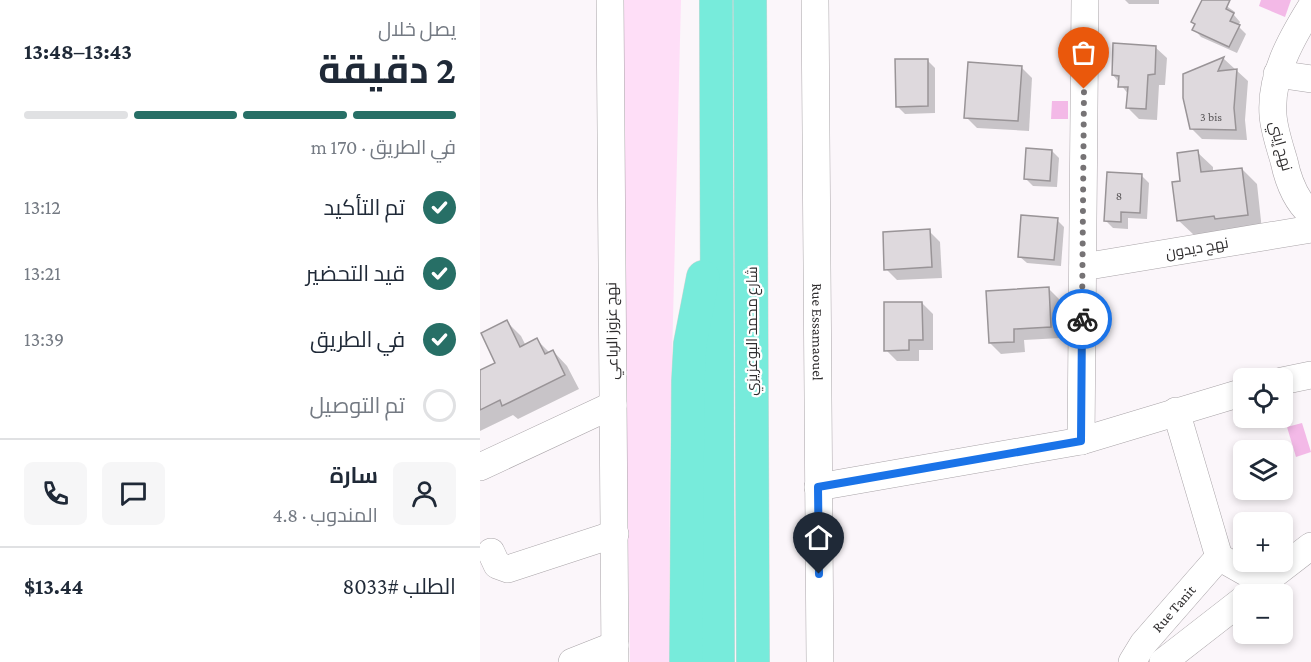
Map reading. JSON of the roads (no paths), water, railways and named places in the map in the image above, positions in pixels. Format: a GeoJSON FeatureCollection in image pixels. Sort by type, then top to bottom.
{"type":"FeatureCollection","features":[{"type":"Feature","properties":{"kind":"highway"},"geometry":{"type":"LineString","coordinates":[[716,0],[718,662]]}},
{"type":"Feature","properties":{"kind":"highway","name":"شارع محمد البوعزيزي"},"geometry":{"type":"LineString","coordinates":[[750,0],[753,662]]}},
{"type":"Feature","properties":{"kind":"highway"},"geometry":{"type":"LineString","coordinates":[[686,662],[690,344],[695,308],[716,238]]}},
{"type":"Feature","properties":{"kind":"highway"},"geometry":{"type":"LineString","coordinates":[[753,608],[769,662]]}},
{"type":"Feature","properties":{"kind":"street","name":"نهج عزوز الرباعي"},"geometry":{"type":"LineString","coordinates":[[610,0],[615,653]]}},
{"type":"Feature","properties":{"kind":"street","name":"Rue Essamaouel"},"geometry":{"type":"LineString","coordinates":[[815,0],[820,662]]}},
{"type":"Feature","properties":{"kind":"street"},"geometry":{"type":"LineString","coordinates":[[1081,441],[1085,0]]}},
{"type":"Feature","properties":{"kind":"street","name":"نهج إيني"},"geometry":{"type":"LineString","coordinates":[[1311,7],[1293,35],[1277,74],[1273,116],[1285,167],[1301,205],[1311,214]]}},
{"type":"Feature","properties":{"kind":"street"},"geometry":{"type":"LineString","coordinates":[[1277,74],[1311,79]]}},
{"type":"Feature","properties":{"kind":"street","name":"نهج ديدون"},"geometry":{"type":"LineString","coordinates":[[1083,267],[1311,229]]}},
{"type":"Feature","properties":{"kind":"street"},"geometry":{"type":"LineString","coordinates":[[1293,379],[1311,375]]}},
{"type":"Feature","properties":{"kind":"street"},"geometry":{"type":"LineString","coordinates":[[818,487],[1081,441],[1233,395]]}},
{"type":"Feature","properties":{"kind":"street"},"geometry":{"type":"LineString","coordinates":[[480,467],[614,405]]}},
{"type":"Feature","properties":{"kind":"street"},"geometry":{"type":"LineString","coordinates":[[1176,411],[1219,557],[1244,584]]}},
{"type":"Feature","properties":{"kind":"street"},"geometry":{"type":"LineString","coordinates":[[491,552],[496,565],[508,569],[615,534]]}},
{"type":"Feature","properties":{"kind":"street"},"geometry":{"type":"LineString","coordinates":[[1262,584],[1311,546]]}},
{"type":"Feature","properties":{"kind":"street","name":"Rue Tanit"},"geometry":{"type":"LineString","coordinates":[[1132,662],[1143,644],[1219,557]]}},
{"type":"Feature","properties":{"kind":"street"},"geometry":{"type":"LineString","coordinates":[[1163,662],[1233,607]]}},
{"type":"Feature","properties":{"kind":"street"},"geometry":{"type":"LineString","coordinates":[[572,662],[615,653]]}}]}
